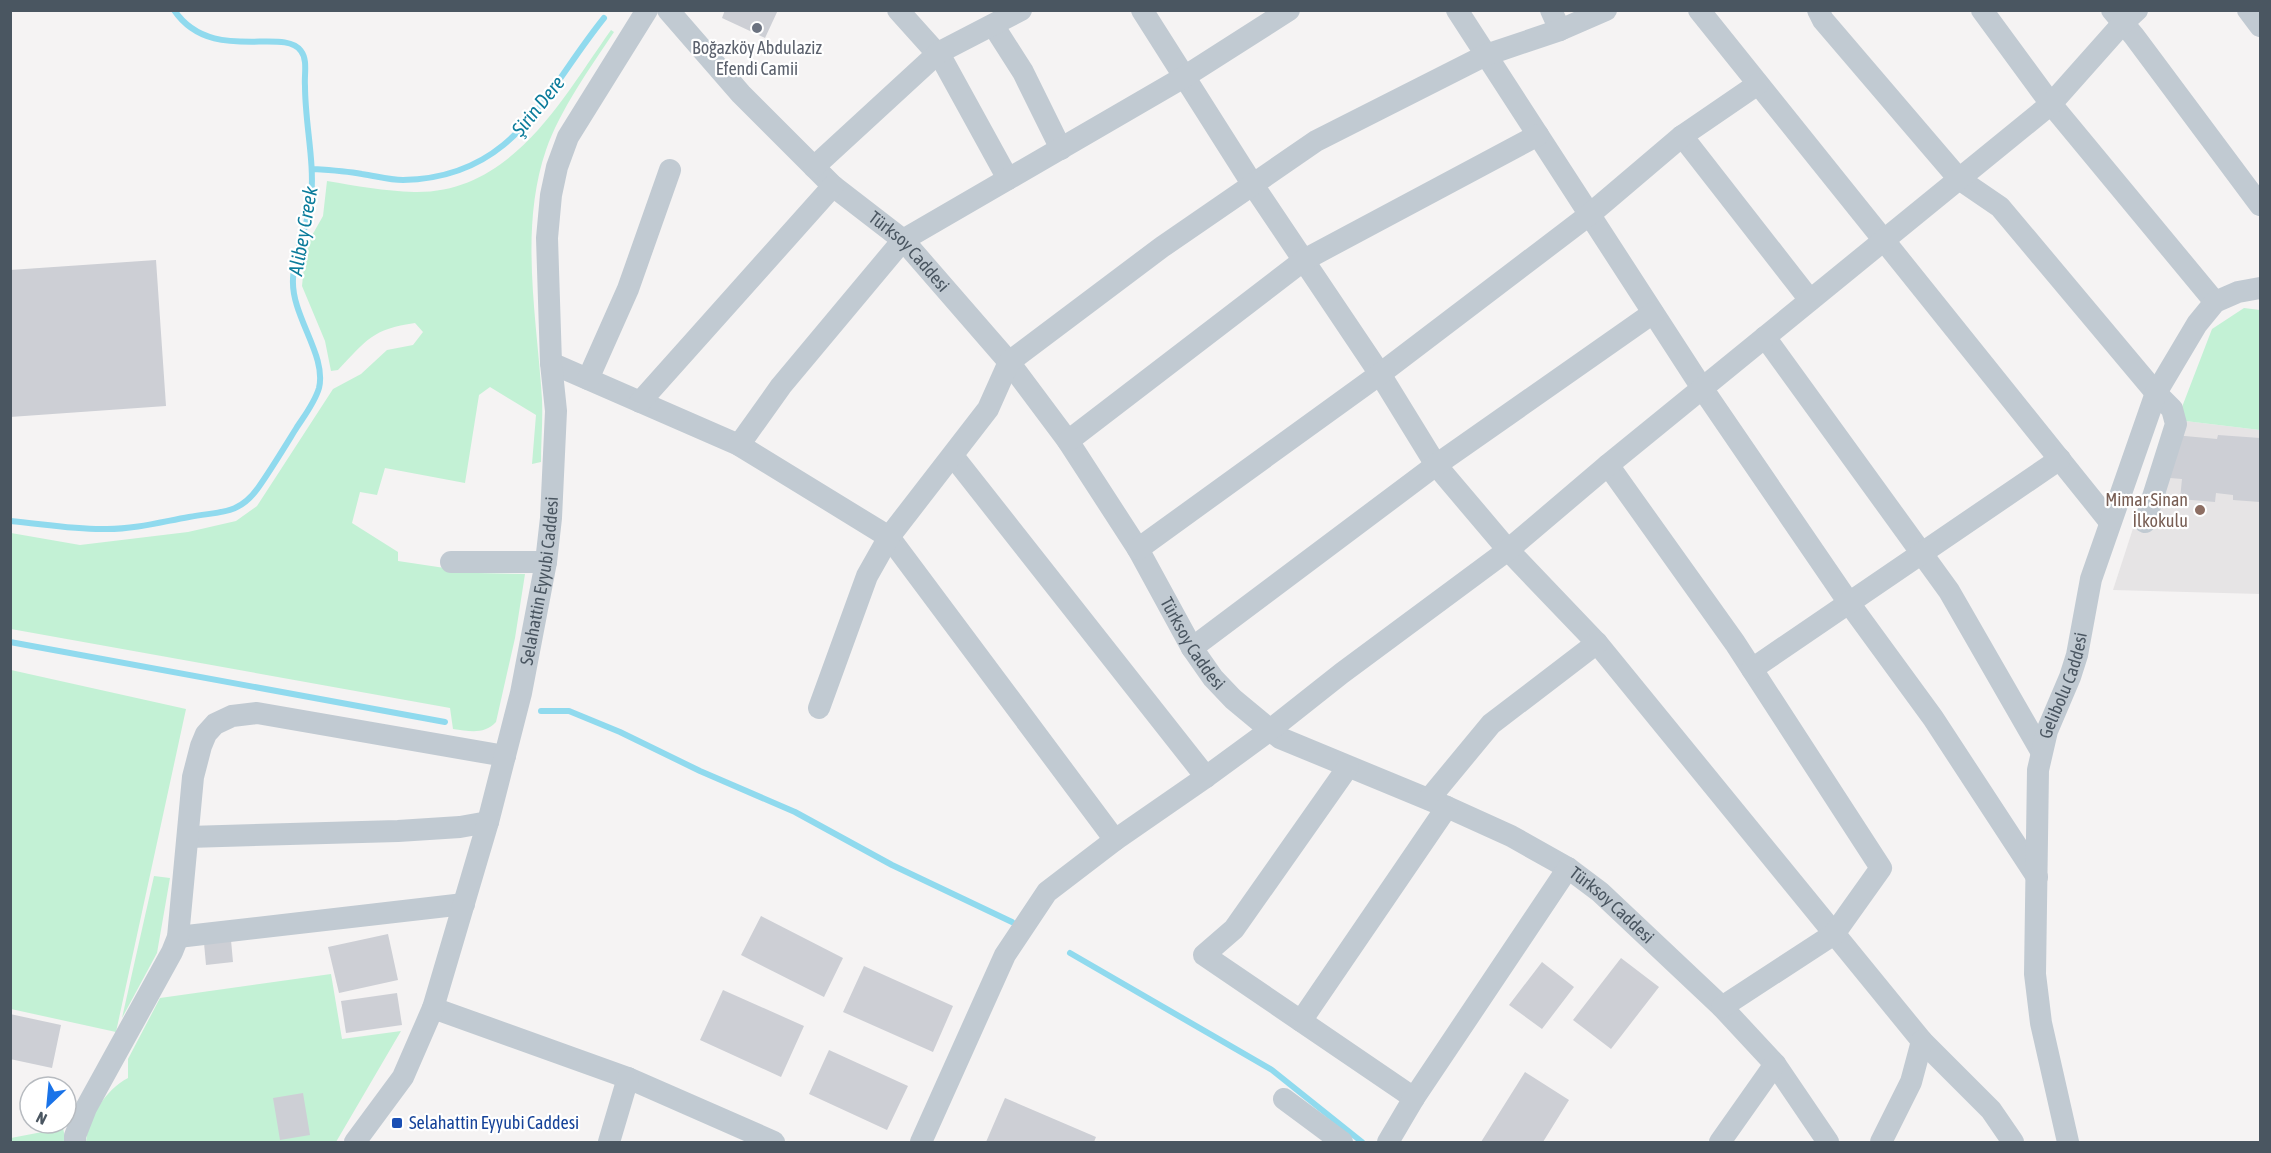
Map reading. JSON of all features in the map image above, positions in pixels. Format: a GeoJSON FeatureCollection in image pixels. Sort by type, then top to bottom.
{"type":"FeatureCollection","features":[{"type":"Feature","properties":{"kind":"street","name":"Türksoy Caddesi"},"geometry":{"type":"LineString","coordinates":[[668,10],[741,94],[833,186],[903,240],[1009,362],[1068,441],[1138,549],[1192,648],[1213,678],[1233,699],[1280,738],[1438,803],[1511,836],[1568,868],[1600,892],[1722,1006],[1775,1065],[1828,1143]]}},
{"type":"Feature","properties":{"kind":"street"},"geometry":{"type":"LineString","coordinates":[[898,10],[938,53],[1008,179]]}},
{"type":"Feature","properties":{"kind":"street"},"geometry":{"type":"LineString","coordinates":[[814,167],[938,53],[1021,10]]}},
{"type":"Feature","properties":{"kind":"street"},"geometry":{"type":"LineString","coordinates":[[1142,10],[1253,184],[1380,374],[1436,465],[1508,550],[1597,644],[1922,1041],[1991,1110],[2013,1143]]}},
{"type":"Feature","properties":{"kind":"street"},"geometry":{"type":"LineString","coordinates":[[739,445],[781,386],[903,240],[1184,77],[1289,10]]}},
{"type":"Feature","properties":{"kind":"street"},"geometry":{"type":"LineString","coordinates":[[1456,10],[1702,388],[1849,603],[1934,718],[2037,878]]}},
{"type":"Feature","properties":{"kind":"street"},"geometry":{"type":"LineString","coordinates":[[819,708],[867,576],[890,537],[988,409],[1009,362],[1162,248],[1316,141],[1555,20],[1606,10]]}},
{"type":"Feature","properties":{"kind":"street"},"geometry":{"type":"LineString","coordinates":[[1699,10],[2110,522]]}},
{"type":"Feature","properties":{"kind":"street"},"geometry":{"type":"LineString","coordinates":[[1818,10],[1823,20],[1959,179],[2000,207],[2156,393],[2172,409],[2176,424],[2145,522]]}},
{"type":"Feature","properties":{"kind":"street"},"geometry":{"type":"LineString","coordinates":[[1982,10],[2051,104],[2215,302]]}},
{"type":"Feature","properties":{"kind":"street"},"geometry":{"type":"LineString","coordinates":[[2248,10],[2260,26]]}},
{"type":"Feature","properties":{"kind":"street","name":"Selahattin Eyyubi Caddesi"},"geometry":{"type":"LineString","coordinates":[[355,1143],[403,1077],[433,1008],[488,822],[521,693],[546,562],[551,518],[556,411],[551,363],[547,238],[551,195],[557,167],[568,137],[641,12]]}},
{"type":"Feature","properties":{"kind":"street"},"geometry":{"type":"LineString","coordinates":[[921,1143],[1005,955],[1047,892],[1115,840],[1270,730],[1342,673],[1508,550],[1608,465],[2051,104],[2124,15],[2260,205]]}},
{"type":"Feature","properties":{"kind":"street"},"geometry":{"type":"LineString","coordinates":[[993,25],[1023,72],[1061,149]]}},
{"type":"Feature","properties":{"kind":"street"},"geometry":{"type":"LineString","coordinates":[[1138,549],[1380,374],[1589,215],[1682,136],[1758,84]]}},
{"type":"Feature","properties":{"kind":"street"},"geometry":{"type":"LineString","coordinates":[[1068,441],[1304,260],[1538,135]]}},
{"type":"Feature","properties":{"kind":"street"},"geometry":{"type":"LineString","coordinates":[[1682,136],[1810,300]]}},
{"type":"Feature","properties":{"kind":"street"},"geometry":{"type":"LineString","coordinates":[[588,379],[628,289],[670,170]]}},
{"type":"Feature","properties":{"kind":"street"},"geometry":{"type":"LineString","coordinates":[[640,402],[833,186]]}},
{"type":"Feature","properties":{"kind":"street","name":"Gelibolu Caddesi"},"geometry":{"type":"LineString","coordinates":[[2068,1143],[2048,1057],[2036,974],[2038,770],[2041,751],[2077,655],[2091,579],[2156,393],[2197,324],[2215,302],[2238,292],[2260,288]]}},
{"type":"Feature","properties":{"kind":"street"},"geometry":{"type":"LineString","coordinates":[[1192,648],[1436,465],[1653,313]]}},
{"type":"Feature","properties":{"kind":"street"},"geometry":{"type":"LineString","coordinates":[[1765,337],[1949,591],[2041,751]]}},
{"type":"Feature","properties":{"kind":"street"},"geometry":{"type":"LineString","coordinates":[[551,363],[739,445],[890,537],[1115,840]]}},
{"type":"Feature","properties":{"kind":"street"},"geometry":{"type":"LineString","coordinates":[[953,456],[1206,777]]}},
{"type":"Feature","properties":{"kind":"street"},"geometry":{"type":"LineString","coordinates":[[1752,669],[2060,459]]}},
{"type":"Feature","properties":{"kind":"street"},"geometry":{"type":"LineString","coordinates":[[1608,465],[1752,669],[1881,868],[1834,934],[1722,1006]]}},
{"type":"Feature","properties":{"kind":"street"},"geometry":{"type":"LineString","coordinates":[[450,562],[546,562]]}},
{"type":"Feature","properties":{"kind":"street"},"geometry":{"type":"LineString","coordinates":[[1301,1021],[1438,803],[1491,724],[1597,644]]}},
{"type":"Feature","properties":{"kind":"street"},"geometry":{"type":"LineString","coordinates":[[75,1143],[79,1105],[172,952],[178,937],[193,777],[201,746],[206,734],[214,724],[232,716],[257,713],[505,756]]}},
{"type":"Feature","properties":{"kind":"street"},"geometry":{"type":"LineString","coordinates":[[1348,766],[1234,929],[1204,955],[1414,1098]]}},
{"type":"Feature","properties":{"kind":"street"},"geometry":{"type":"LineString","coordinates":[[188,837],[398,831],[460,827],[488,822]]}},
{"type":"Feature","properties":{"kind":"street"},"geometry":{"type":"LineString","coordinates":[[1388,1143],[1414,1098],[1568,868]]}},
{"type":"Feature","properties":{"kind":"street"},"geometry":{"type":"LineString","coordinates":[[178,937],[464,904]]}},
{"type":"Feature","properties":{"kind":"street"},"geometry":{"type":"LineString","coordinates":[[433,1008],[628,1078],[774,1143]]}},
{"type":"Feature","properties":{"kind":"street"},"geometry":{"type":"LineString","coordinates":[[1881,1143],[1911,1082],[1922,1041]]}},
{"type":"Feature","properties":{"kind":"street"},"geometry":{"type":"LineString","coordinates":[[1720,1143],[1775,1065]]}},
{"type":"Feature","properties":{"kind":"street"},"geometry":{"type":"LineString","coordinates":[[609,1143],[628,1078]]}},
{"type":"Feature","properties":{"kind":"street"},"geometry":{"type":"LineString","coordinates":[[1284,1099],[1342,1143]]}},
{"type":"Feature","properties":{"kind":"shaded area","name":"Mimar Sinan İlkokulu"},"geometry":{"type":"Polygon","coordinates":[[[2177,420],[2260,430],[2260,594],[2113,590],[2166,427],[2177,420]]]}},
{"type":"Feature","properties":{"kind":"green space"},"geometry":{"type":"Polygon","coordinates":[[[611,30],[614,32],[559,120],[546,150],[538,180],[533,211],[532,274],[542,399],[541,462],[532,464],[536,415],[490,387],[479,395],[465,483],[385,468],[377,495],[360,492],[352,523],[398,552],[398,561],[478,573],[525,574],[515,638],[496,722],[481,730],[453,729],[450,708],[11,629],[11,533],[80,545],[188,532],[236,521],[257,506],[333,389],[361,374],[387,350],[413,345],[423,332],[415,323],[379,333],[364,344],[338,370],[331,371],[325,341],[302,286],[306,246],[323,216],[327,181],[414,192],[449,188],[479,177],[506,160],[531,138],[573,85],[611,30]]]}},
{"type":"Feature","properties":{"kind":"green space"},"geometry":{"type":"Polygon","coordinates":[[[2244,308],[2260,310],[2260,430],[2177,420],[2212,329],[2244,308]]]}},
{"type":"Feature","properties":{"kind":"green space"},"geometry":{"type":"Polygon","coordinates":[[[11,670],[186,709],[116,1032],[11,1009],[11,670]]]}},
{"type":"Feature","properties":{"kind":"green space"},"geometry":{"type":"Polygon","coordinates":[[[154,876],[170,878],[157,953],[122,1018],[154,876]]]}},
{"type":"Feature","properties":{"kind":"green space"},"geometry":{"type":"Polygon","coordinates":[[[331,974],[342,1039],[401,1031],[336,1142],[86,1142],[94,1114],[112,1089],[128,1078],[128,1059],[160,998],[331,974]]]}},
{"type":"Feature","properties":{"kind":"green space"},"geometry":{"type":"Polygon","coordinates":[[[27,1135],[64,1135],[66,1142],[11,1142],[11,1138],[27,1135]]]}},
{"type":"Feature","properties":{"kind":"building","name":"Boğazköy Abdulaziz Efendi Camii"},"geometry":{"type":"Polygon","coordinates":[[[725,10],[778,10],[765,38],[722,18],[725,10]]]}},
{"type":"Feature","properties":{"kind":"building"},"geometry":{"type":"Polygon","coordinates":[[[156,260],[166,406],[10,417],[10,270],[156,260]]]}},
{"type":"Feature","properties":{"kind":"building"},"geometry":{"type":"Polygon","coordinates":[[[2174,435],[2217,439],[2218,435],[2260,438],[2260,502],[2233,500],[2233,495],[2216,493],[2215,502],[2180,499],[2182,479],[2170,478],[2174,435]]]}},
{"type":"Feature","properties":{"kind":"building"},"geometry":{"type":"Polygon","coordinates":[[[761,916],[843,958],[824,997],[741,955],[761,916]]]}},
{"type":"Feature","properties":{"kind":"building"},"geometry":{"type":"Polygon","coordinates":[[[388,934],[398,980],[339,993],[328,947],[388,934]]]}},
{"type":"Feature","properties":{"kind":"building"},"geometry":{"type":"Polygon","coordinates":[[[231,940],[233,962],[206,965],[204,943],[231,940]]]}},
{"type":"Feature","properties":{"kind":"building"},"geometry":{"type":"Polygon","coordinates":[[[1621,958],[1659,987],[1611,1049],[1573,1020],[1621,958]]]}},
{"type":"Feature","properties":{"kind":"building"},"geometry":{"type":"Polygon","coordinates":[[[1542,962],[1574,987],[1542,1029],[1509,1005],[1542,962]]]}},
{"type":"Feature","properties":{"kind":"building"},"geometry":{"type":"Polygon","coordinates":[[[864,966],[953,1006],[933,1052],[843,1012],[864,966]]]}},
{"type":"Feature","properties":{"kind":"building"},"geometry":{"type":"Polygon","coordinates":[[[723,990],[804,1026],[781,1077],[700,1040],[723,990]]]}},
{"type":"Feature","properties":{"kind":"building"},"geometry":{"type":"Polygon","coordinates":[[[397,993],[402,1025],[346,1033],[341,1001],[397,993]]]}},
{"type":"Feature","properties":{"kind":"building"},"geometry":{"type":"Polygon","coordinates":[[[10,1014],[61,1025],[52,1068],[10,1059],[10,1014]]]}},
{"type":"Feature","properties":{"kind":"building"},"geometry":{"type":"Polygon","coordinates":[[[829,1050],[908,1086],[887,1130],[809,1094],[829,1050]]]}},
{"type":"Feature","properties":{"kind":"building"},"geometry":{"type":"Polygon","coordinates":[[[1525,1072],[1569,1100],[1543,1142],[1481,1142],[1525,1072]]]}},
{"type":"Feature","properties":{"kind":"building"},"geometry":{"type":"Polygon","coordinates":[[[303,1093],[310,1135],[280,1140],[273,1098],[303,1093]]]}},
{"type":"Feature","properties":{"kind":"building"},"geometry":{"type":"Polygon","coordinates":[[[1005,1098],[1096,1137],[1094,1142],[986,1142],[1005,1098]]]}},
{"type":"Feature","properties":{"kind":"waterway","name":"Alibey Creek"},"geometry":{"type":"LineString","coordinates":[[10,521],[83,529],[117,529],[219,513],[235,508],[251,497],[258,488],[310,408],[319,388],[318,362],[297,307],[293,279],[309,209],[312,185],[303,55],[292,44],[226,41],[207,36],[189,27],[174,10]]}},
{"type":"Feature","properties":{"kind":"waterway","name":"Şirin Dere"},"geometry":{"type":"LineString","coordinates":[[312,169],[403,180],[442,176],[474,164],[500,147],[523,126],[544,101],[604,18]]}},
{"type":"Feature","properties":{"kind":"waterway"},"geometry":{"type":"LineString","coordinates":[[10,642],[445,722]]}},
{"type":"Feature","properties":{"kind":"waterway"},"geometry":{"type":"LineString","coordinates":[[541,711],[569,711],[620,732],[700,771],[795,812],[892,865],[1012,922]]}},
{"type":"Feature","properties":{"kind":"waterway"},"geometry":{"type":"LineString","coordinates":[[1070,953],[1272,1070],[1362,1142]]}},
{"type":"Feature","properties":{"kind":"place","name":"Boğazköy Abdulaziz Efendi Camii"},"geometry":{"type":"Point","coordinates":[757,28]}},
{"type":"Feature","properties":{"kind":"place","name":"Mimar Sinan İlkokulu"},"geometry":{"type":"Point","coordinates":[2200,510]}},
{"type":"Feature","properties":{"kind":"place","name":"Selahattin Eyyubi Caddesi"},"geometry":{"type":"Point","coordinates":[397,1123]}}]}
